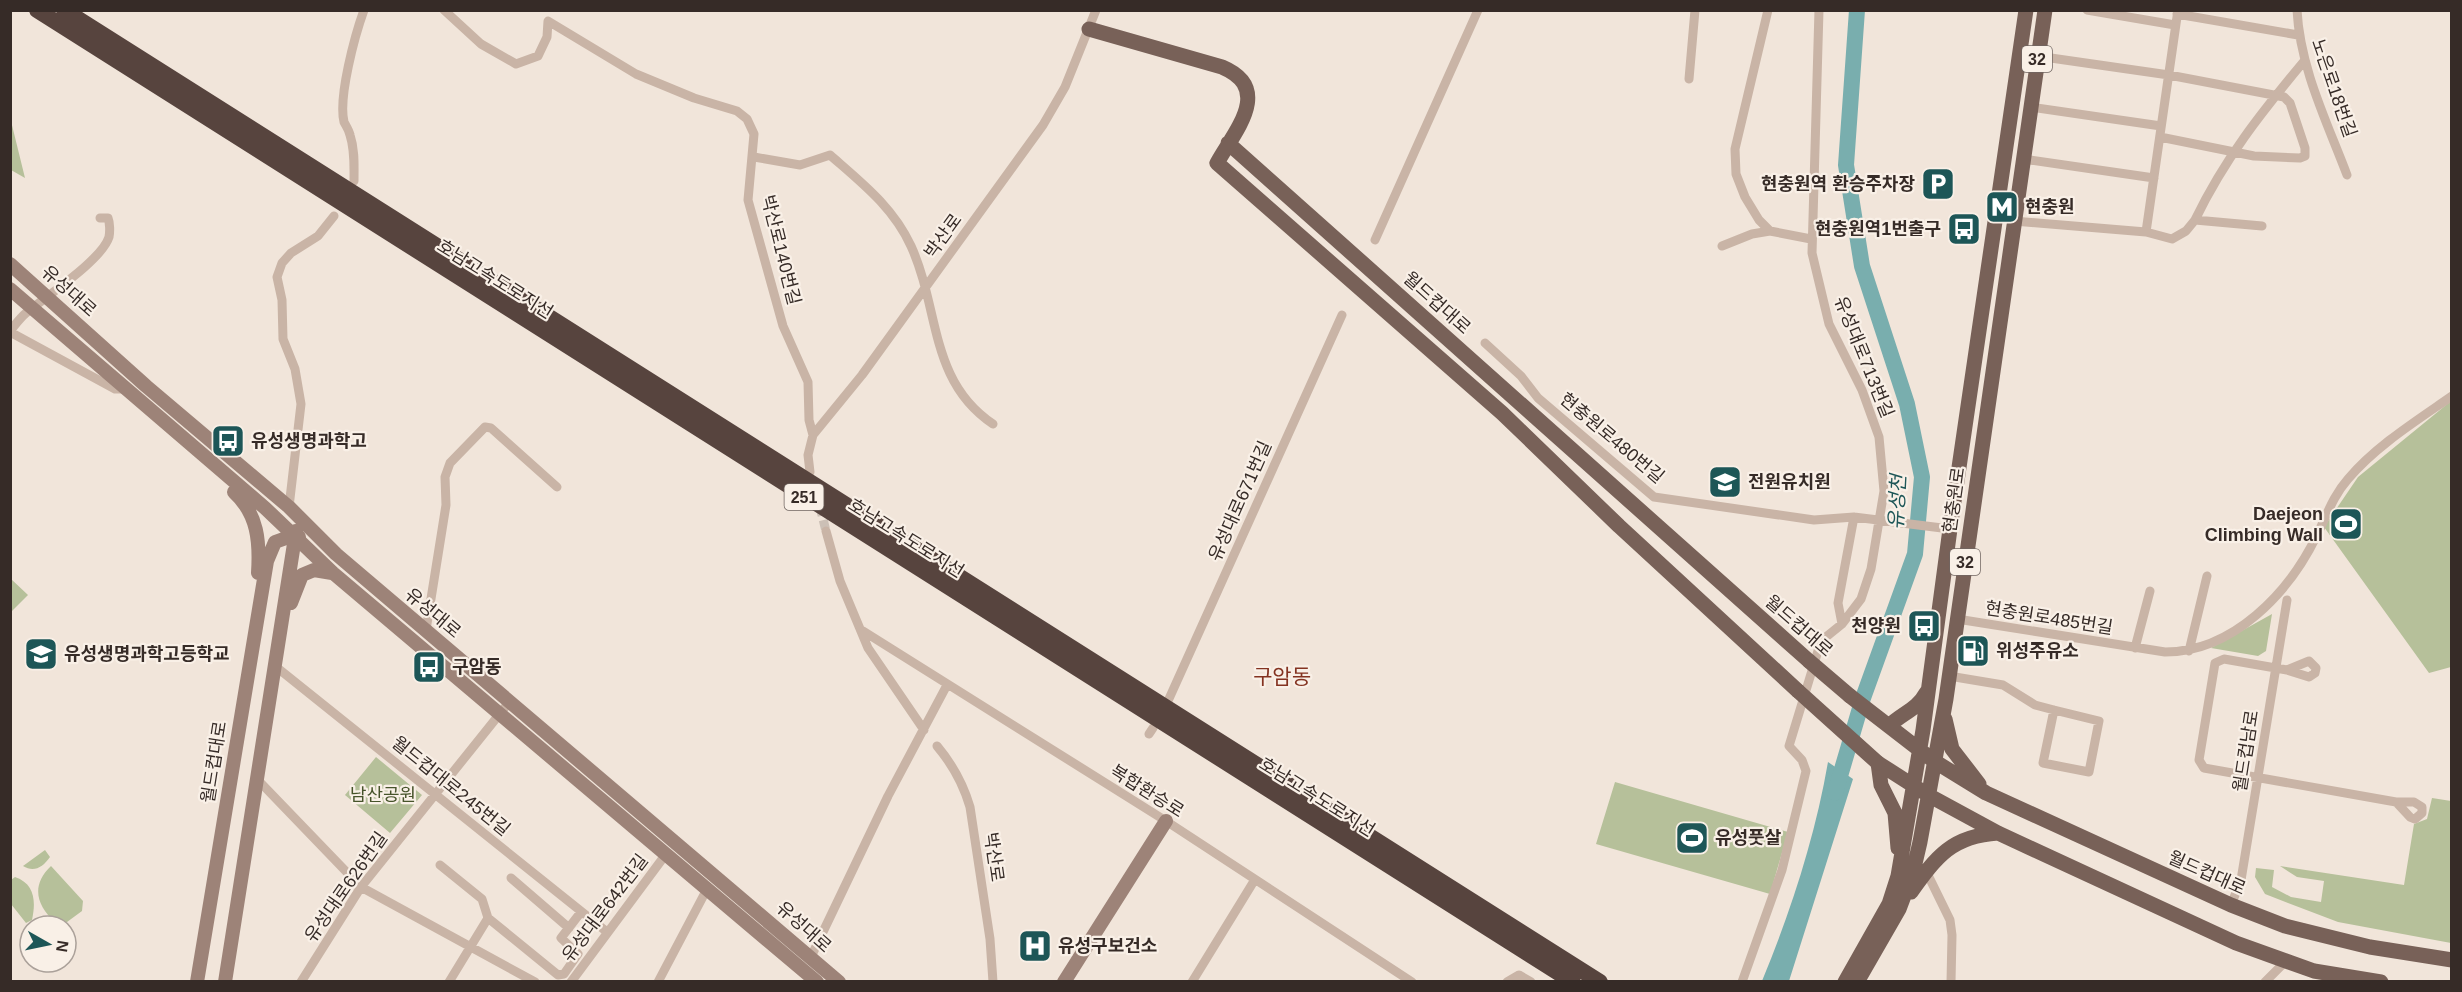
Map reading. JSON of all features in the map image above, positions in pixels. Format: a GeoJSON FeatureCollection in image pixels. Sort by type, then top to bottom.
{"type":"FeatureCollection","features":[{"type":"Feature","properties":{"kind":"highway","name":"호남고속도로지선"},"geometry":{"type":"LineString","coordinates":[[37,10],[1573,981]]}},
{"type":"Feature","properties":{"kind":"highway","name":"호남고속도로지선"},"geometry":{"type":"LineString","coordinates":[[64,10],[1600,981]]}},
{"type":"Feature","properties":{"kind":"main road","name":"현충원로"},"geometry":{"type":"LineString","coordinates":[[1845,981],[1889,904],[1898,876],[1929,688],[1942,528],[1974,360],[2026,10]]}},
{"type":"Feature","properties":{"kind":"main road","name":"현충원로"},"geometry":{"type":"LineString","coordinates":[[1857,981],[1899,909],[1913,872],[1928,795],[1946,699],[2045,10]]}},
{"type":"Feature","properties":{"kind":"main road"},"geometry":{"type":"LineString","coordinates":[[1089,29],[1232,71],[1242,78],[1248,99],[1245,118],[1217,163],[1502,413],[1619,526],[1878,762],[1928,795],[1998,833],[2236,943],[2314,971],[2381,981]]}},
{"type":"Feature","properties":{"kind":"main road","name":"월드컵대로"},"geometry":{"type":"LineString","coordinates":[[1228,143],[1809,661],[1934,761],[1986,793],[2093,845],[2231,906],[2284,926],[2370,947],[2451,960]]}},
{"type":"Feature","properties":{"kind":"main road"},"geometry":{"type":"LineString","coordinates":[[1974,360],[1980,381],[1973,424],[1975,438],[1982,435],[1985,426]]}},
{"type":"Feature","properties":{"kind":"main road"},"geometry":{"type":"LineString","coordinates":[[1889,726],[1898,718],[1914,710],[1929,688]]}},
{"type":"Feature","properties":{"kind":"main road"},"geometry":{"type":"LineString","coordinates":[[1946,699],[1945,722],[1952,749],[1986,793]]}},
{"type":"Feature","properties":{"kind":"main road"},"geometry":{"type":"LineString","coordinates":[[1878,762],[1881,785],[1895,813],[1898,876]]}},
{"type":"Feature","properties":{"kind":"main road"},"geometry":{"type":"LineString","coordinates":[[1899,909],[1926,871],[1957,842],[1980,834],[1998,833]]}},
{"type":"Feature","properties":{"kind":"street"},"geometry":{"type":"LineString","coordinates":[[354,181],[355,158],[351,135],[344,121],[344,104],[351,53],[364,10]]}},
{"type":"Feature","properties":{"kind":"street"},"geometry":{"type":"LineString","coordinates":[[444,10],[481,44],[516,64],[538,56],[547,37],[550,10]]}},
{"type":"Feature","properties":{"kind":"street","name":"박산로"},"geometry":{"type":"LineString","coordinates":[[813,435],[862,375],[1043,125],[1065,87],[1096,10]]}},
{"type":"Feature","properties":{"kind":"street"},"geometry":{"type":"LineString","coordinates":[[1375,240],[1478,10]]}},
{"type":"Feature","properties":{"kind":"street"},"geometry":{"type":"LineString","coordinates":[[1689,79],[1695,10]]}},
{"type":"Feature","properties":{"kind":"street"},"geometry":{"type":"LineString","coordinates":[[1768,10],[1735,149],[1736,174],[1745,197],[1759,220],[1770,231]]}},
{"type":"Feature","properties":{"kind":"street","name":"유성대로713번길"},"geometry":{"type":"LineString","coordinates":[[1742,981],[1782,870],[1806,771],[1802,760],[1789,746],[1821,641],[1842,624],[1861,599],[1883,520],[1884,491],[1879,437],[1862,390],[1829,324],[1816,280],[1810,239],[1819,10]]}},
{"type":"Feature","properties":{"kind":"street"},"geometry":{"type":"LineString","coordinates":[[2087,10],[2175,25]]}},
{"type":"Feature","properties":{"kind":"street","name":"노은로18번길"},"geometry":{"type":"LineString","coordinates":[[2297,10],[2298,35],[2305,60],[2347,176]]}},
{"type":"Feature","properties":{"kind":"street"},"geometry":{"type":"LineString","coordinates":[[2146,232],[2177,13],[2298,35]]}},
{"type":"Feature","properties":{"kind":"street","name":"박산로140번길"},"geometry":{"type":"LineString","coordinates":[[548,21],[636,74],[694,98],[737,111],[747,119],[754,134],[754,157],[748,200],[783,326],[808,382],[808,420],[813,435]]}},
{"type":"Feature","properties":{"kind":"street"},"geometry":{"type":"LineString","coordinates":[[2037,56],[2169,75],[2276,94],[2290,103],[2305,148],[2305,156],[2271,158],[2160,137]]}},
{"type":"Feature","properties":{"kind":"street"},"geometry":{"type":"LineString","coordinates":[[2014,221],[2146,232],[2172,239],[2186,231],[2195,220],[2216,177],[2233,150],[2305,60]]}},
{"type":"Feature","properties":{"kind":"street"},"geometry":{"type":"LineString","coordinates":[[2030,107],[2161,126]]}},
{"type":"Feature","properties":{"kind":"street"},"geometry":{"type":"LineString","coordinates":[[754,157],[800,165],[830,155],[881,199],[898,221],[912,248],[925,289],[943,363],[973,410],[993,424]]}},
{"type":"Feature","properties":{"kind":"street"},"geometry":{"type":"LineString","coordinates":[[2023,159],[2154,178]]}},
{"type":"Feature","properties":{"kind":"street"},"geometry":{"type":"LineString","coordinates":[[225,981],[295,536],[295,518],[289,507],[301,404],[295,369],[283,339],[282,300],[277,277],[282,263],[291,254],[318,236],[334,216]]}},
{"type":"Feature","properties":{"kind":"street"},"geometry":{"type":"LineString","coordinates":[[100,219],[108,218],[109,222],[109,236],[102,248],[33,308],[10,332],[115,389],[124,389]]}},
{"type":"Feature","properties":{"kind":"street"},"geometry":{"type":"LineString","coordinates":[[2195,220],[2262,226]]}},
{"type":"Feature","properties":{"kind":"street"},"geometry":{"type":"LineString","coordinates":[[1722,246],[1752,234],[1770,231],[1810,239]]}},
{"type":"Feature","properties":{"kind":"street","name":"유성대로"},"geometry":{"type":"LineString","coordinates":[[10,264],[147,386],[289,507],[334,552],[748,902],[804,970],[839,981]]}},
{"type":"Feature","properties":{"kind":"street","name":"유성대로"},"geometry":{"type":"LineString","coordinates":[[10,289],[295,536],[333,573],[817,981]]}},
{"type":"Feature","properties":{"kind":"street","name":"유성대로671번길"},"geometry":{"type":"LineString","coordinates":[[1168,700],[1342,315]]}},
{"type":"Feature","properties":{"kind":"street","name":"현충원로480번길"},"geometry":{"type":"LineString","coordinates":[[1485,343],[1521,376],[1538,398],[1654,497],[1814,520],[1854,517],[1942,528]]}},
{"type":"Feature","properties":{"kind":"street","name":"현충원로485번길"},"geometry":{"type":"LineString","coordinates":[[1957,619],[2165,652],[2189,651],[2215,640],[2269,606],[2303,559],[2331,502],[2348,479],[2389,441],[2451,396]]}},
{"type":"Feature","properties":{"kind":"street"},"geometry":{"type":"LineString","coordinates":[[426,630],[446,505],[445,477],[450,463],[485,427],[491,428],[557,487]]}},
{"type":"Feature","properties":{"kind":"street"},"geometry":{"type":"LineString","coordinates":[[810,472],[808,455],[813,435]]}},
{"type":"Feature","properties":{"kind":"street"},"geometry":{"type":"LineString","coordinates":[[208,460],[241,498],[255,522],[259,559],[254,636]]}},
{"type":"Feature","properties":{"kind":"street"},"geometry":{"type":"LineString","coordinates":[[1842,624],[1838,603],[1854,517]]}},
{"type":"Feature","properties":{"kind":"street"},"geometry":{"type":"LineString","coordinates":[[826,531],[840,580],[863,631],[868,648],[924,730]]}},
{"type":"Feature","properties":{"kind":"street"},"geometry":{"type":"LineString","coordinates":[[295,536],[334,552]]}},
{"type":"Feature","properties":{"kind":"street","name":"월드컵대로"},"geometry":{"type":"LineString","coordinates":[[197,981],[270,548],[280,539],[295,536]]}},
{"type":"Feature","properties":{"kind":"street"},"geometry":{"type":"LineString","coordinates":[[278,648],[302,575],[314,570],[333,573]]}},
{"type":"Feature","properties":{"kind":"street"},"geometry":{"type":"LineString","coordinates":[[2189,651],[2207,576]]}},
{"type":"Feature","properties":{"kind":"street","name":"현충원로485번길"},"geometry":{"type":"LineString","coordinates":[[2135,648],[2150,591]]}},
{"type":"Feature","properties":{"kind":"street","name":"월드컵남로"},"geometry":{"type":"LineString","coordinates":[[2231,906],[2241,880],[2287,600]]}},
{"type":"Feature","properties":{"kind":"street"},"geometry":{"type":"LineString","coordinates":[[254,636],[265,612],[275,613],[278,619],[278,648]]}},
{"type":"Feature","properties":{"kind":"street","name":"복합환승로"},"geometry":{"type":"LineString","coordinates":[[863,631],[946,686],[1166,821],[1254,881],[1412,981]]}},
{"type":"Feature","properties":{"kind":"street"},"geometry":{"type":"LineString","coordinates":[[2287,670],[2221,659],[2213,667],[2199,760],[2208,771],[2396,802]]}},
{"type":"Feature","properties":{"kind":"street","name":"월드컵대로245번길"},"geometry":{"type":"LineString","coordinates":[[275,666],[607,932]]}},
{"type":"Feature","properties":{"kind":"street"},"geometry":{"type":"LineString","coordinates":[[1949,676],[2003,685],[2035,705],[2099,721],[2089,772],[2043,763],[2054,710]]}},
{"type":"Feature","properties":{"kind":"street"},"geometry":{"type":"LineString","coordinates":[[804,970],[888,796],[946,686]]}},
{"type":"Feature","properties":{"kind":"street","name":"유성대로626번길"},"geometry":{"type":"LineString","coordinates":[[301,981],[361,887],[510,701]]}},
{"type":"Feature","properties":{"kind":"street","name":"박산로"},"geometry":{"type":"LineString","coordinates":[[937,746],[959,776],[970,807],[990,939],[993,981]]}},
{"type":"Feature","properties":{"kind":"street"},"geometry":{"type":"LineString","coordinates":[[257,778],[361,887],[535,981]]}},
{"type":"Feature","properties":{"kind":"street"},"geometry":{"type":"LineString","coordinates":[[1064,981],[1166,821]]}},
{"type":"Feature","properties":{"kind":"street","name":"유성대로642번길"},"geometry":{"type":"LineString","coordinates":[[571,981],[666,854]]}},
{"type":"Feature","properties":{"kind":"street"},"geometry":{"type":"LineString","coordinates":[[440,865],[483,899],[488,918],[558,975],[564,974],[578,954],[561,938],[581,912]]}},
{"type":"Feature","properties":{"kind":"street"},"geometry":{"type":"LineString","coordinates":[[1926,871],[1950,920],[1951,981]]}},
{"type":"Feature","properties":{"kind":"street"},"geometry":{"type":"LineString","coordinates":[[511,878],[569,928]]}},
{"type":"Feature","properties":{"kind":"street"},"geometry":{"type":"LineString","coordinates":[[1192,981],[1254,881]]}},
{"type":"Feature","properties":{"kind":"street"},"geometry":{"type":"LineString","coordinates":[[658,981],[707,889]]}},
{"type":"Feature","properties":{"kind":"street"},"geometry":{"type":"LineString","coordinates":[[448,981],[471,946],[473,937],[488,918]]}},
{"type":"Feature","properties":{"kind":"street"},"geometry":{"type":"LineString","coordinates":[[2265,981],[2286,961]]}},
{"type":"Feature","properties":{"kind":"street"},"geometry":{"type":"LineString","coordinates":[[1507,981],[1519,975],[1532,981]]}},
{"type":"Feature","properties":{"kind":"green space"},"geometry":{"type":"Polygon","coordinates":[[[10,117],[25,178],[11,170],[10,117]]]}},
{"type":"Feature","properties":{"kind":"green space"},"geometry":{"type":"Polygon","coordinates":[[[2451,401],[2451,667],[2429,673],[2324,527],[2358,477],[2451,401]]]}},
{"type":"Feature","properties":{"kind":"green space"},"geometry":{"type":"Polygon","coordinates":[[[10,578],[28,595],[11,612],[10,612],[10,578]]]}},
{"type":"Feature","properties":{"kind":"green space"},"geometry":{"type":"Polygon","coordinates":[[[2272,614],[2266,651],[2258,656],[2211,648],[2272,614]]]}},
{"type":"Feature","properties":{"kind":"green space","name":"남산공원"},"geometry":{"type":"Polygon","coordinates":[[[376,757],[422,795],[390,833],[345,795],[376,757]]]}},
{"type":"Feature","properties":{"kind":"green space","name":"유성풋살"},"geometry":{"type":"Polygon","coordinates":[[[1615,782],[1788,832],[1770,894],[1596,844],[1615,782]]]}},
{"type":"Feature","properties":{"kind":"green space"},"geometry":{"type":"Polygon","coordinates":[[[2432,798],[2451,801],[2451,943],[2338,922],[2265,894],[2255,877],[2256,868],[2274,870],[2272,887],[2291,897],[2321,902],[2324,881],[2297,877],[2280,866],[2404,885],[2414,824],[2427,819],[2432,798]]]}},
{"type":"Feature","properties":{"kind":"green space"},"geometry":{"type":"Polygon","coordinates":[[[45,850],[50,857],[44,864],[35,869],[23,866],[45,850]]]}},
{"type":"Feature","properties":{"kind":"green space"},"geometry":{"type":"Polygon","coordinates":[[[51,866],[83,901],[82,911],[78,914],[48,914],[38,895],[38,888],[51,866]]]}},
{"type":"Feature","properties":{"kind":"green space"},"geometry":{"type":"Polygon","coordinates":[[[15,877],[27,884],[34,900],[33,914],[19,914],[11,904],[11,880],[15,877]]]}},
{"type":"Feature","properties":{"kind":"water"},"geometry":{"type":"Polygon","coordinates":[[[1828,762],[1853,779],[1789,981],[1762,981],[1801,873],[1828,762]]]}},
{"type":"Feature","properties":{"kind":"waterway","name":"유성천"},"geometry":{"type":"LineString","coordinates":[[1835,793],[1863,698],[1915,554],[1922,477],[1907,404],[1862,266],[1846,165],[1857,10]]}},
{"type":"Feature","properties":{"kind":"tunnel"},"geometry":{"type":"LineString","coordinates":[[820,507],[826,531]]}},
{"type":"Feature","properties":{"kind":"place","name":"현충원역 환승주차장"},"geometry":{"type":"Point","coordinates":[1938,184]}},
{"type":"Feature","properties":{"kind":"place","name":"현충원"},"geometry":{"type":"Point","coordinates":[2002,207]}},
{"type":"Feature","properties":{"kind":"place","name":"현충원역1번출구"},"geometry":{"type":"Point","coordinates":[1964,229]}},
{"type":"Feature","properties":{"kind":"place","name":"유성생명과학고"},"geometry":{"type":"Point","coordinates":[228,441]}},
{"type":"Feature","properties":{"kind":"place","name":"전원유치원"},"geometry":{"type":"Point","coordinates":[1725,482]}},
{"type":"Feature","properties":{"kind":"place","name":"Daejeon Climbing Wall"},"geometry":{"type":"Point","coordinates":[2346,524]}},
{"type":"Feature","properties":{"kind":"place","name":"천양원"},"geometry":{"type":"Point","coordinates":[1924,626]}},
{"type":"Feature","properties":{"kind":"place","name":"위성주유소"},"geometry":{"type":"Point","coordinates":[1973,651]}},
{"type":"Feature","properties":{"kind":"place","name":"유성생명과학고등학교"},"geometry":{"type":"Point","coordinates":[41,654]}},
{"type":"Feature","properties":{"kind":"place","name":"구암동"},"geometry":{"type":"Point","coordinates":[429,667]}},
{"type":"Feature","properties":{"kind":"place","name":"유성풋살"},"geometry":{"type":"Point","coordinates":[1692,838]}},
{"type":"Feature","properties":{"kind":"place","name":"유성구보건소"},"geometry":{"type":"Point","coordinates":[1035,946]}},
{"type":"Feature","properties":{"kind":"district","name":"구암동"},"geometry":{"type":"Point","coordinates":[1282,676]}}]}
